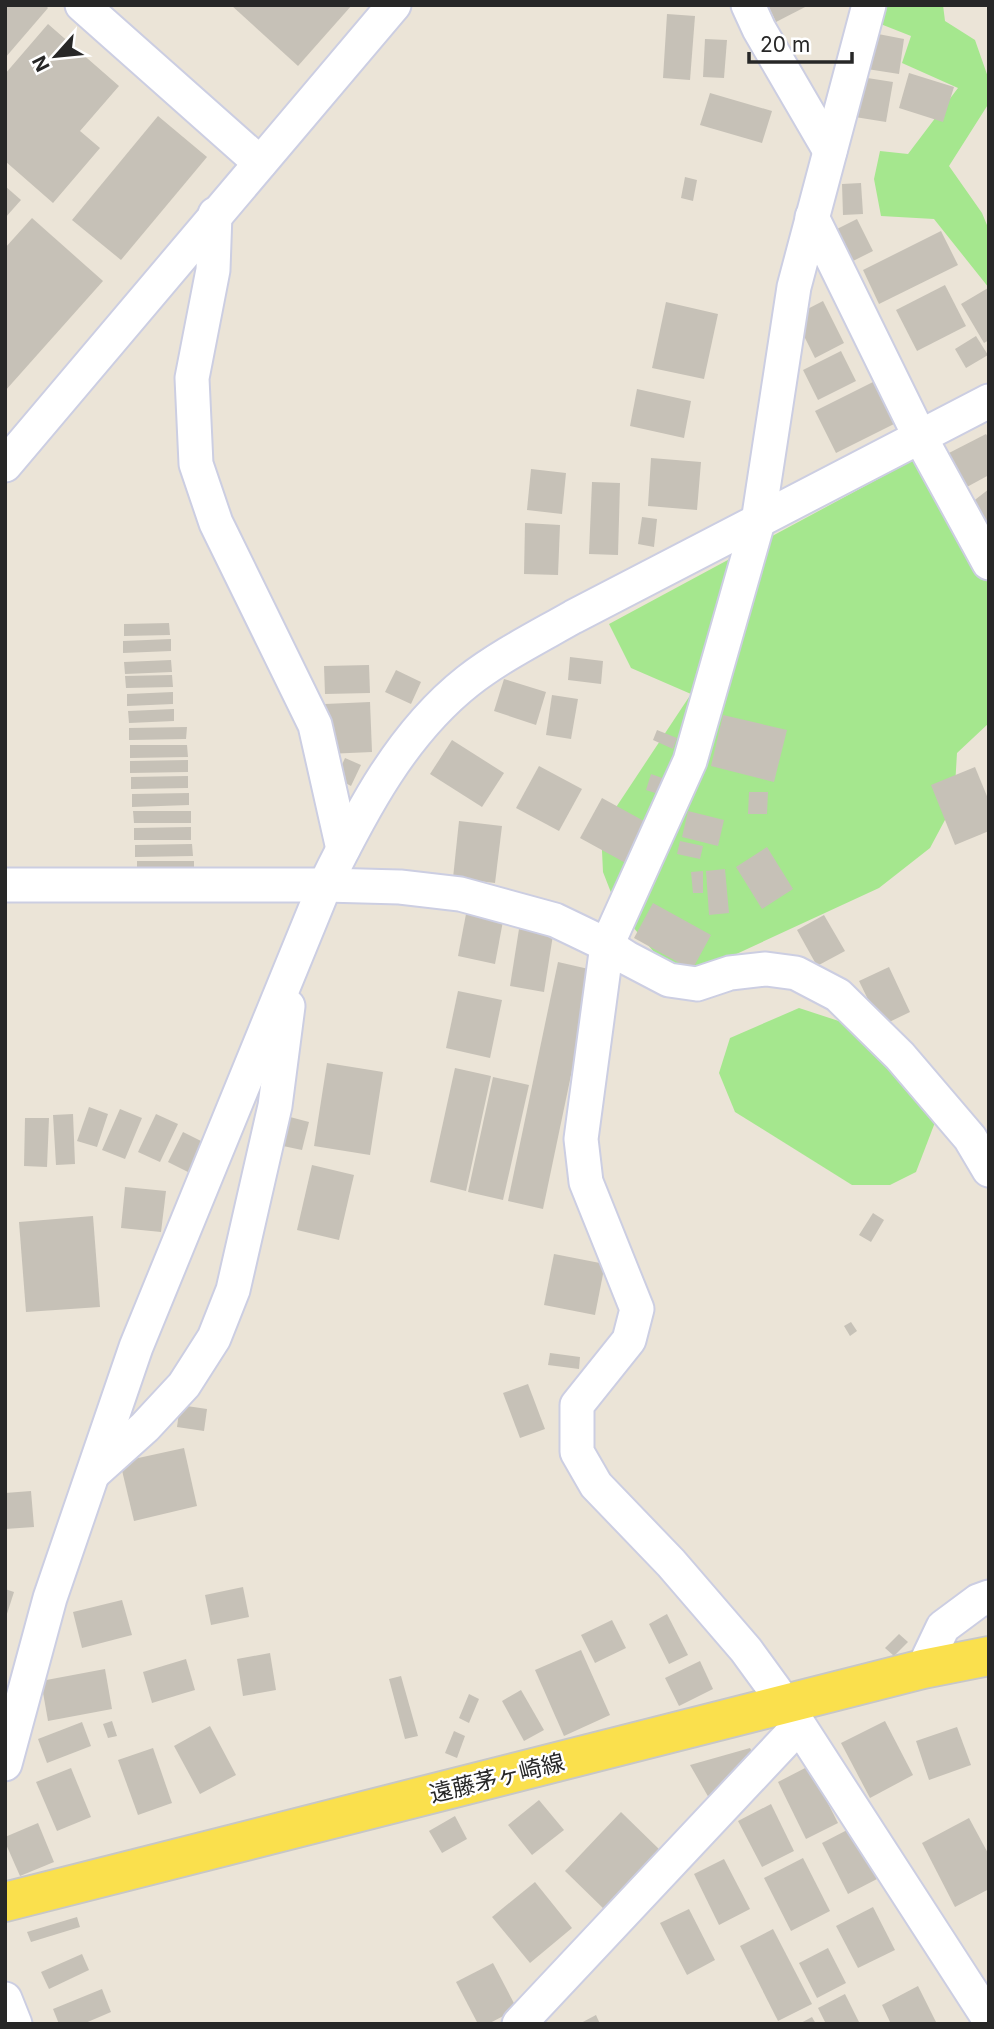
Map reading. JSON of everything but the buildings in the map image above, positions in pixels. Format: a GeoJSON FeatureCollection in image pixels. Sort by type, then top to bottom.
{"type":"FeatureCollection","features":[{"type":"Feature","properties":{"kind":"main road","name":"遠藤茅ヶ崎線"},"geometry":{"type":"LineString","coordinates":[[5,1902],[793,1715],[923,1669],[989,1656]]}},
{"type":"Feature","properties":{"kind":"street"},"geometry":{"type":"LineString","coordinates":[[82,5],[260,163]]}},
{"type":"Feature","properties":{"kind":"street"},"geometry":{"type":"LineString","coordinates":[[6,461],[394,5]]}},
{"type":"Feature","properties":{"kind":"street"},"geometry":{"type":"LineString","coordinates":[[748,5],[759,29],[830,151]]}},
{"type":"Feature","properties":{"kind":"street"},"geometry":{"type":"LineString","coordinates":[[869,5],[794,287],[758,522],[690,761],[607,945],[581,1139],[586,1182],[637,1309],[629,1340],[578,1405],[577,1452],[596,1485],[671,1563],[746,1650],[793,1715],[989,2019]]}},
{"type":"Feature","properties":{"kind":"street"},"geometry":{"type":"LineString","coordinates":[[215,214],[213,270],[192,378],[196,464],[216,523],[315,725],[343,849]]}},
{"type":"Feature","properties":{"kind":"street"},"geometry":{"type":"LineString","coordinates":[[812,217],[920,437],[989,563]]}},
{"type":"Feature","properties":{"kind":"street"},"geometry":{"type":"LineString","coordinates":[[5,1764],[50,1598],[136,1347],[325,884],[359,815],[419,730],[468,681],[573,617],[989,401]]}},
{"type":"Feature","properties":{"kind":"street"},"geometry":{"type":"LineString","coordinates":[[5,886],[325,884],[400,887],[460,894],[555,920],[669,980],[697,984],[730,973],[766,969],[796,973],[838,995],[900,1056],[971,1138],[989,1170]]}},
{"type":"Feature","properties":{"kind":"street"},"geometry":{"type":"LineString","coordinates":[[93,1473],[145,1427],[184,1385],[214,1338],[233,1290],[275,1106],[293,962]]}},
{"type":"Feature","properties":{"kind":"street"},"geometry":{"type":"LineString","coordinates":[[923,1669],[943,1627],[978,1601],[989,1597]]}},
{"type":"Feature","properties":{"kind":"street"},"geometry":{"type":"LineString","coordinates":[[519,2024],[793,1715]]}},
{"type":"Feature","properties":{"kind":"street"},"geometry":{"type":"LineString","coordinates":[[5,1999],[15,2024]]}},
{"type":"Feature","properties":{"kind":"green space"},"geometry":{"type":"Polygon","coordinates":[[[883,5],[943,5],[945,21],[975,40],[989,80],[989,103],[949,166],[982,213],[989,230],[989,288],[934,219],[881,216],[874,179],[880,151],[908,154],[958,88],[902,63],[911,36],[878,23],[883,5]]]}},
{"type":"Feature","properties":{"kind":"green space"},"geometry":{"type":"Polygon","coordinates":[[[917,458],[989,581],[989,723],[957,753],[954,803],[930,848],[879,888],[693,974],[664,964],[617,908],[603,872],[601,830],[691,694],[631,668],[609,624],[917,458]]]}},
{"type":"Feature","properties":{"kind":"green space"},"geometry":{"type":"Polygon","coordinates":[[[799,1008],[912,1045],[934,1077],[934,1125],[916,1172],[890,1185],[852,1185],[735,1112],[719,1073],[730,1038],[799,1008]]]}}]}
